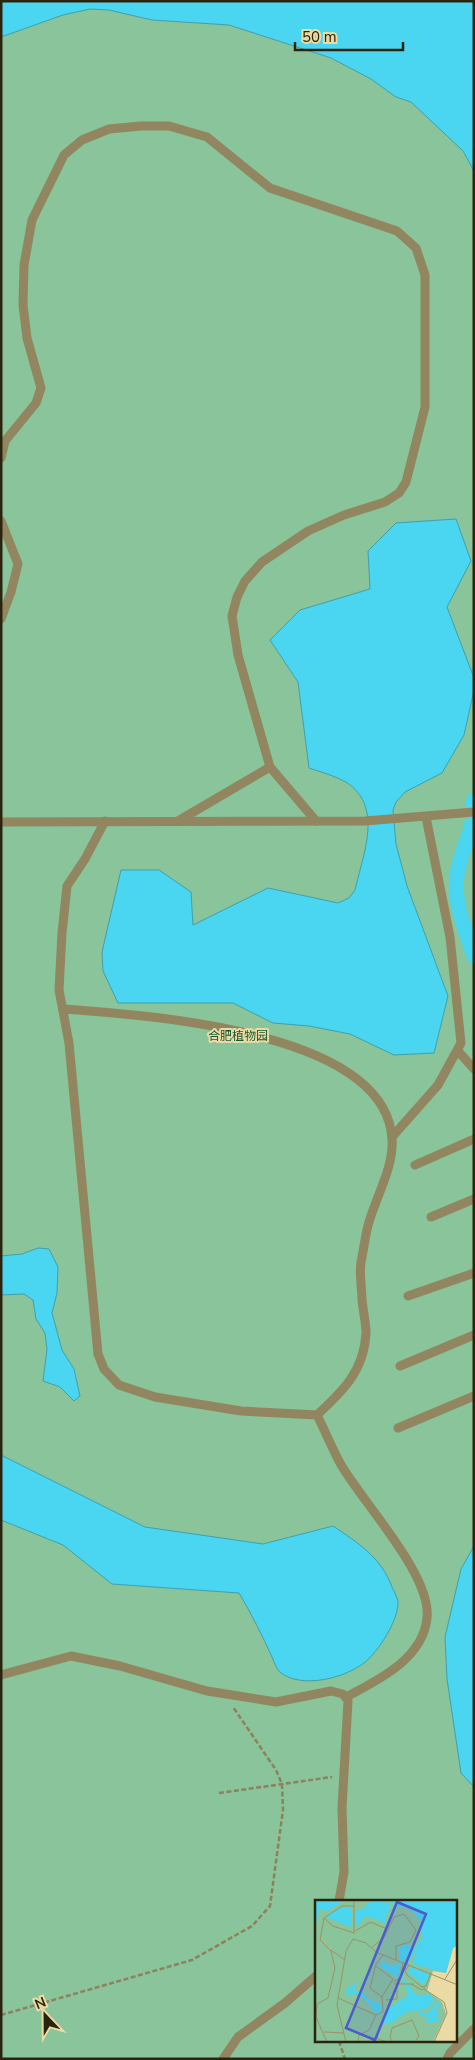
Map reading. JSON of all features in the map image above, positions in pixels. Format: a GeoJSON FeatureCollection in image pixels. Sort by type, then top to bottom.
{"type":"FeatureCollection","features":[{"type":"Feature","properties":{"kind":"lane"},"geometry":{"type":"LineString","coordinates":[[1,458],[3,440],[36,403],[41,388],[27,338],[23,306],[24,265],[32,220],[64,156],[82,140],[110,129],[141,126],[169,126],[207,137],[270,188],[398,231],[416,248],[425,275],[425,407],[406,482],[399,493],[385,502],[344,515],[308,531],[262,562],[252,571],[237,597],[232,616],[238,655],[270,767],[316,821]]}},
{"type":"Feature","properties":{"kind":"lane"},"geometry":{"type":"LineString","coordinates":[[1,521],[18,564],[11,592],[1,619]]}},
{"type":"Feature","properties":{"kind":"lane"},"geometry":{"type":"LineString","coordinates":[[177,822],[270,767]]}},
{"type":"Feature","properties":{"kind":"lane"},"geometry":{"type":"LineString","coordinates":[[1,822],[365,821],[474,812]]}},
{"type":"Feature","properties":{"kind":"lane"},"geometry":{"type":"LineString","coordinates":[[392,1137],[438,1084],[458,1051],[461,1034],[450,937],[426,817]]}},
{"type":"Feature","properties":{"kind":"lane"},"geometry":{"type":"LineString","coordinates":[[64,1009],[126,1014],[192,1023],[295,1046],[330,1060],[359,1081],[377,1098],[390,1122],[392,1153],[369,1223],[360,1266],[366,1332],[361,1361],[345,1389],[317,1415],[241,1411],[155,1397],[119,1385],[104,1369],[98,1354],[94,1334],[69,1043],[60,990],[62,933],[67,886],[85,859],[105,822]]}},
{"type":"Feature","properties":{"kind":"lane"},"geometry":{"type":"LineString","coordinates":[[458,1051],[474,1068]]}},
{"type":"Feature","properties":{"kind":"lane"},"geometry":{"type":"LineString","coordinates":[[414,1165],[474,1139]]}},
{"type":"Feature","properties":{"kind":"lane"},"geometry":{"type":"LineString","coordinates":[[431,1217],[474,1199]]}},
{"type":"Feature","properties":{"kind":"lane"},"geometry":{"type":"LineString","coordinates":[[408,1296],[474,1272]]}},
{"type":"Feature","properties":{"kind":"lane"},"geometry":{"type":"LineString","coordinates":[[400,1366],[474,1334]]}},
{"type":"Feature","properties":{"kind":"lane"},"geometry":{"type":"LineString","coordinates":[[398,1428],[474,1396]]}},
{"type":"Feature","properties":{"kind":"lane"},"geometry":{"type":"LineString","coordinates":[[317,1415],[341,1464],[418,1577],[427,1612],[421,1638],[409,1656],[385,1677],[346,1697]]}},
{"type":"Feature","properties":{"kind":"lane"},"geometry":{"type":"LineString","coordinates":[[1,1676],[71,1656],[120,1666],[207,1691],[276,1702],[331,1691],[343,1694],[348,1701],[342,1808],[344,1872],[339,1900]]}},
{"type":"Feature","properties":{"kind":"lane"},"geometry":{"type":"LineString","coordinates":[[223,2059],[238,2037],[315,1977]]}},
{"type":"Feature","properties":{"kind":"lane"},"geometry":{"type":"LineString","coordinates":[[447,2059],[450,2053],[474,2029]]}},
{"type":"Feature","properties":{"kind":"path"},"geometry":{"type":"LineString","coordinates":[[1,2014],[192,1960],[252,1926],[270,1906],[283,1810],[282,1784],[276,1770],[224,1694]]}},
{"type":"Feature","properties":{"kind":"path"},"geometry":{"type":"LineString","coordinates":[[219,1793],[344,1775]]}},
{"type":"Feature","properties":{"kind":"path"},"geometry":{"type":"LineString","coordinates":[[339,2042],[344,2059]]}},
{"type":"Feature","properties":{"kind":"green space","name":"合肥植物园"},"geometry":{"type":"Polygon","coordinates":[[[1,1],[474,1],[474,2059],[1,2059],[1,1]]]}},
{"type":"Feature","properties":{"kind":"water"},"geometry":{"type":"Polygon","coordinates":[[[1,1],[474,1],[474,171],[463,151],[411,102],[396,97],[371,79],[331,58],[229,25],[152,20],[109,10],[90,9],[63,15],[1,37],[1,1]]]}},
{"type":"Feature","properties":{"kind":"water"},"geometry":{"type":"Polygon","coordinates":[[[456,519],[471,561],[447,607],[474,678],[474,690],[464,735],[442,773],[405,792],[396,802],[393,810],[396,844],[407,886],[448,996],[434,1053],[394,1055],[350,1034],[309,1026],[273,1023],[233,1003],[118,1003],[103,971],[102,952],[121,870],[159,870],[191,892],[193,925],[268,888],[338,903],[349,898],[355,890],[368,832],[365,804],[358,792],[346,782],[309,768],[298,682],[270,640],[300,610],[370,589],[368,551],[396,523],[456,519]]]}},
{"type":"Feature","properties":{"kind":"water"},"geometry":{"type":"Polygon","coordinates":[[[38,1248],[49,1249],[58,1267],[57,1293],[52,1313],[62,1350],[74,1369],[80,1396],[74,1401],[60,1387],[43,1381],[47,1349],[45,1333],[36,1319],[33,1300],[24,1294],[1,1295],[1,1256],[22,1254],[38,1248]]]}},
{"type":"Feature","properties":{"kind":"water"},"geometry":{"type":"Polygon","coordinates":[[[1,1455],[145,1527],[263,1544],[333,1526],[368,1552],[382,1567],[398,1601],[395,1617],[387,1635],[370,1658],[356,1668],[323,1680],[312,1681],[290,1678],[281,1673],[277,1668],[239,1593],[112,1584],[63,1545],[1,1520],[1,1455]]]}},
{"type":"Feature","properties":{"kind":"water"},"geometry":{"type":"Polygon","coordinates":[[[474,1546],[474,1787],[461,1773],[447,1679],[445,1637],[461,1569],[474,1546]]]}},
{"type":"Feature","properties":{"kind":"waterway"},"geometry":{"type":"LineString","coordinates":[[472,824],[459,863],[456,886],[461,917],[474,956]]}}]}
